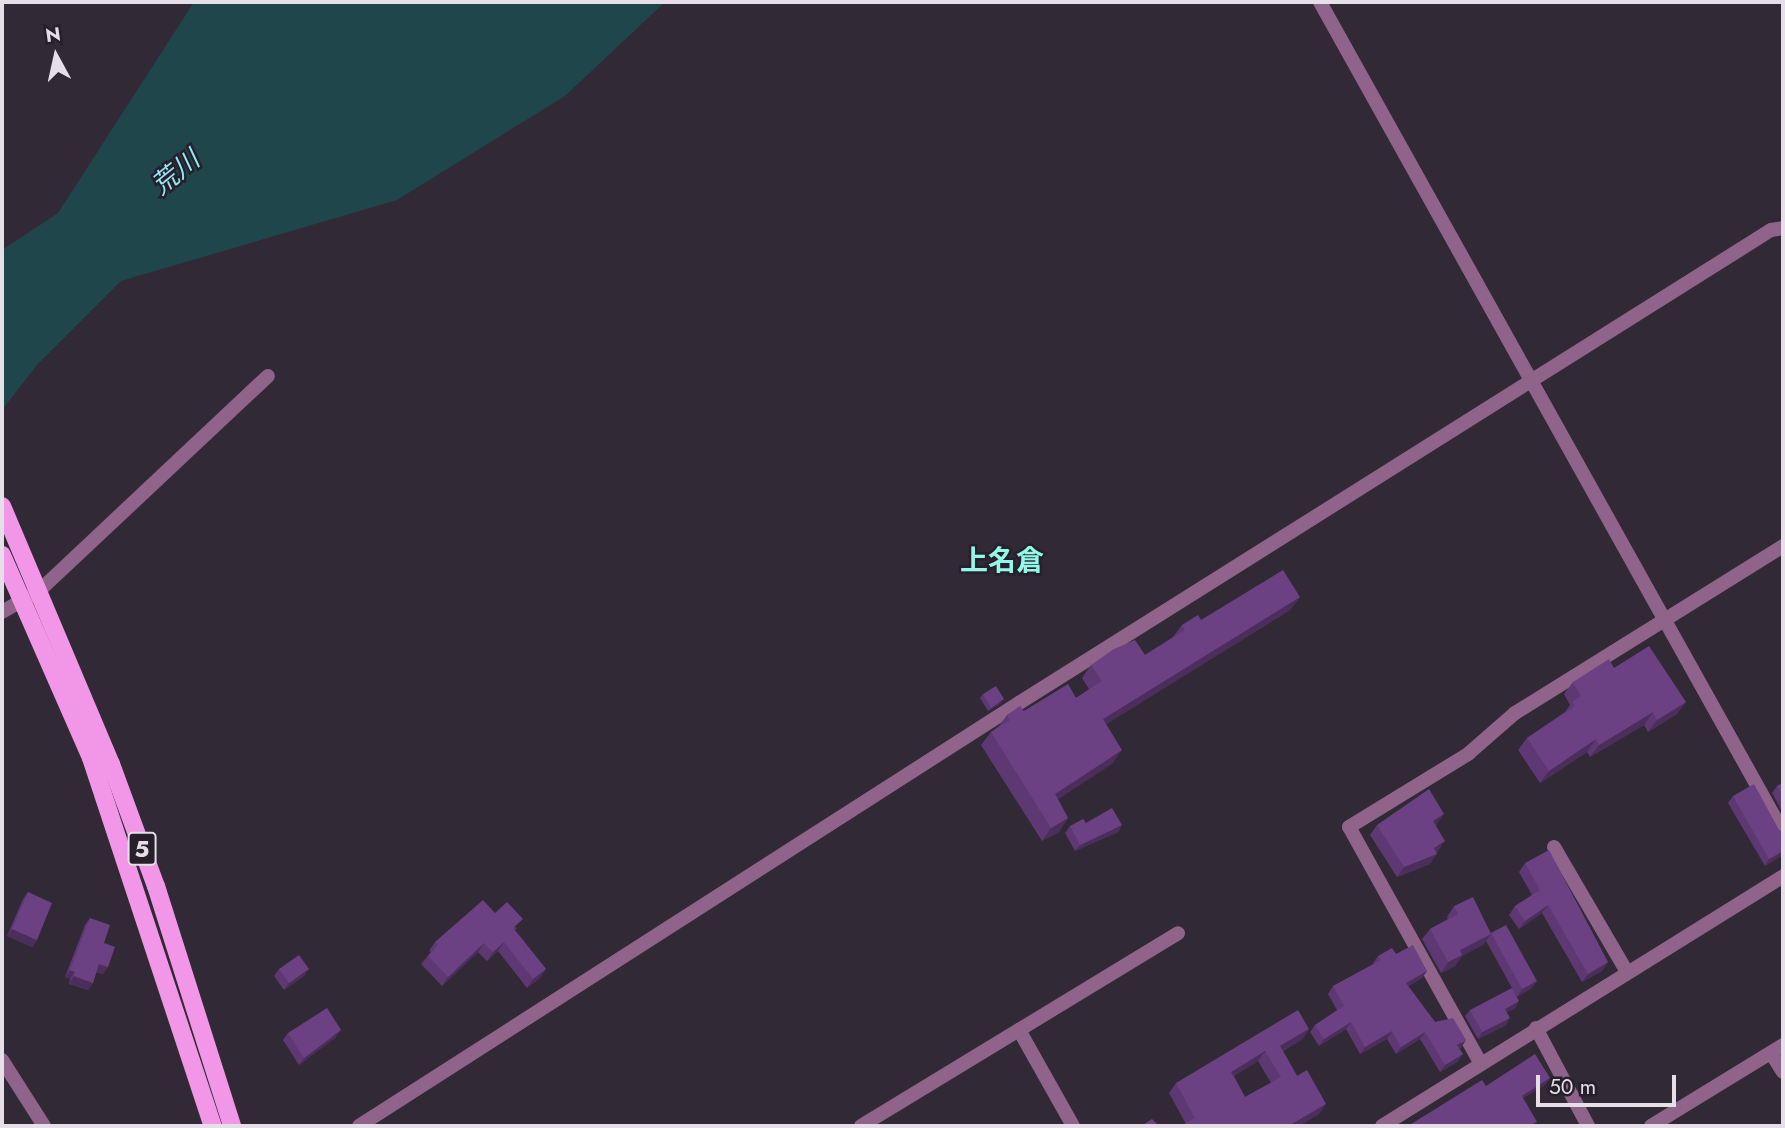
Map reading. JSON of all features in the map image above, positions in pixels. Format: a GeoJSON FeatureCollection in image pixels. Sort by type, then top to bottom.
{"type":"FeatureCollection","features":[{"type":"Feature","properties":{"kind":"main road","name":"5"},"geometry":{"type":"LineString","coordinates":[[2,506],[36,584],[156,886],[232,1126]]}},
{"type":"Feature","properties":{"kind":"main road","name":"5"},"geometry":{"type":"LineString","coordinates":[[2,555],[96,770],[213,1126]]}},
{"type":"Feature","properties":{"kind":"street"},"geometry":{"type":"LineString","coordinates":[[1320,2],[1783,832]]}},
{"type":"Feature","properties":{"kind":"street"},"geometry":{"type":"LineString","coordinates":[[359,1126],[1007,710],[1772,230],[1783,228]]}},
{"type":"Feature","properties":{"kind":"street"},"geometry":{"type":"LineString","coordinates":[[2,612],[23,602],[36,584],[268,376]]}},
{"type":"Feature","properties":{"kind":"street"},"geometry":{"type":"LineString","coordinates":[[1480,1064],[1349,827],[1468,754],[1515,713],[1667,621],[1783,546]]}},
{"type":"Feature","properties":{"kind":"street"},"geometry":{"type":"LineString","coordinates":[[1554,847],[1627,972]]}},
{"type":"Feature","properties":{"kind":"street"},"geometry":{"type":"LineString","coordinates":[[1382,1126],[1783,876]]}},
{"type":"Feature","properties":{"kind":"street"},"geometry":{"type":"LineString","coordinates":[[861,1126],[1178,933]]}},
{"type":"Feature","properties":{"kind":"street"},"geometry":{"type":"LineString","coordinates":[[1536,1028],[1588,1126]]}},
{"type":"Feature","properties":{"kind":"street"},"geometry":{"type":"LineString","coordinates":[[1019,1030],[1073,1126]]}},
{"type":"Feature","properties":{"kind":"street"},"geometry":{"type":"LineString","coordinates":[[1651,1126],[1777,1049],[1783,1072]]}},
{"type":"Feature","properties":{"kind":"street"},"geometry":{"type":"LineString","coordinates":[[2,1060],[44,1126]]}},
{"type":"Feature","properties":{"kind":"water","name":"荒川"},"geometry":{"type":"Polygon","coordinates":[[[194,2],[665,2],[565,96],[397,200],[121,281],[37,365],[2,410],[2,250],[58,213],[194,2]]]}},
{"type":"Feature","properties":{"kind":"building"},"geometry":{"type":"Polygon","coordinates":[[[1283,570],[1300,597],[1103,719],[1122,750],[1055,794],[1068,818],[1051,828],[991,732],[1010,720],[1007,715],[1020,706],[1024,711],[1068,684],[1076,698],[1102,681],[1091,665],[1114,649],[1135,640],[1145,655],[1185,630],[1182,625],[1198,615],[1201,620],[1283,570]]]}},
{"type":"Feature","properties":{"kind":"building"},"geometry":{"type":"Polygon","coordinates":[[[1649,646],[1686,702],[1657,720],[1653,712],[1599,745],[1596,739],[1549,771],[1527,738],[1575,706],[1572,702],[1581,696],[1573,682],[1609,659],[1614,668],[1649,646]]]}},
{"type":"Feature","properties":{"kind":"building"},"geometry":{"type":"Polygon","coordinates":[[[996,686],[1004,699],[991,708],[983,694],[996,686]]]}},
{"type":"Feature","properties":{"kind":"building"},"geometry":{"type":"Polygon","coordinates":[[[1783,783],[1783,797],[1777,786],[1783,783]]]}},
{"type":"Feature","properties":{"kind":"building"},"geometry":{"type":"Polygon","coordinates":[[[1754,784],[1779,830],[1783,831],[1783,851],[1769,859],[1733,796],[1754,784]]]}},
{"type":"Feature","properties":{"kind":"building"},"geometry":{"type":"Polygon","coordinates":[[[1429,789],[1444,814],[1433,821],[1445,841],[1434,848],[1437,854],[1404,867],[1377,825],[1429,789]]]}},
{"type":"Feature","properties":{"kind":"building"},"geometry":{"type":"Polygon","coordinates":[[[1112,808],[1122,825],[1080,845],[1070,826],[1083,819],[1086,823],[1112,808]]]}},
{"type":"Feature","properties":{"kind":"building"},"geometry":{"type":"Polygon","coordinates":[[[1549,850],[1608,962],[1588,974],[1548,905],[1525,921],[1515,906],[1540,890],[1525,863],[1549,850]]]}},
{"type":"Feature","properties":{"kind":"building"},"geometry":{"type":"Polygon","coordinates":[[[28,892],[52,903],[37,940],[12,929],[28,892]]]}},
{"type":"Feature","properties":{"kind":"building"},"geometry":{"type":"Polygon","coordinates":[[[1473,897],[1491,934],[1460,950],[1462,955],[1448,962],[1430,929],[1458,914],[1454,906],[1473,897]]]}},
{"type":"Feature","properties":{"kind":"building"},"geometry":{"type":"Polygon","coordinates":[[[483,900],[495,913],[507,902],[523,919],[513,928],[546,969],[533,979],[504,942],[493,952],[484,943],[448,977],[428,956],[438,945],[435,942],[483,900]]]}},
{"type":"Feature","properties":{"kind":"building"},"geometry":{"type":"Polygon","coordinates":[[[90,918],[110,925],[104,943],[115,947],[108,967],[99,964],[93,983],[74,976],[75,972],[70,970],[90,918]]]}},
{"type":"Feature","properties":{"kind":"building"},"geometry":{"type":"Polygon","coordinates":[[[1506,925],[1537,981],[1522,989],[1491,933],[1506,925]]]}},
{"type":"Feature","properties":{"kind":"building"},"geometry":{"type":"Polygon","coordinates":[[[1413,945],[1427,971],[1406,983],[1435,1022],[1453,1018],[1466,1040],[1457,1045],[1463,1054],[1445,1065],[1425,1032],[1401,1047],[1392,1031],[1365,1047],[1351,1022],[1324,1039],[1315,1025],[1344,1006],[1333,986],[1381,960],[1378,956],[1392,948],[1396,954],[1413,945]]]}},
{"type":"Feature","properties":{"kind":"building"},"geometry":{"type":"Polygon","coordinates":[[[299,955],[309,969],[289,983],[279,969],[299,955]]]}},
{"type":"Feature","properties":{"kind":"building"},"geometry":{"type":"Polygon","coordinates":[[[1512,988],[1519,1001],[1505,1009],[1510,1018],[1482,1032],[1470,1010],[1512,988]]]}},
{"type":"Feature","properties":{"kind":"building"},"geometry":{"type":"Polygon","coordinates":[[[327,1008],[341,1030],[304,1058],[288,1033],[327,1008]]]}},
{"type":"Feature","properties":{"kind":"building"},"geometry":{"type":"Polygon","coordinates":[[[1298,1010],[1309,1029],[1280,1046],[1297,1076],[1307,1070],[1326,1104],[1288,1126],[1181,1126],[1195,1118],[1176,1083],[1298,1010]],[[1265,1051],[1231,1072],[1245,1097],[1281,1077],[1265,1051]]]}},
{"type":"Feature","properties":{"kind":"building"},"geometry":{"type":"Polygon","coordinates":[[[1535,1054],[1550,1078],[1522,1096],[1537,1122],[1529,1126],[1408,1126],[1482,1080],[1486,1086],[1535,1054]]]}},
{"type":"Feature","properties":{"kind":"building"},"geometry":{"type":"Polygon","coordinates":[[[1152,1119],[1159,1126],[1141,1126],[1152,1119]]]}},
{"type":"Feature","properties":{"kind":"district","name":"上名倉"},"geometry":{"type":"Point","coordinates":[1002,561]}}]}
